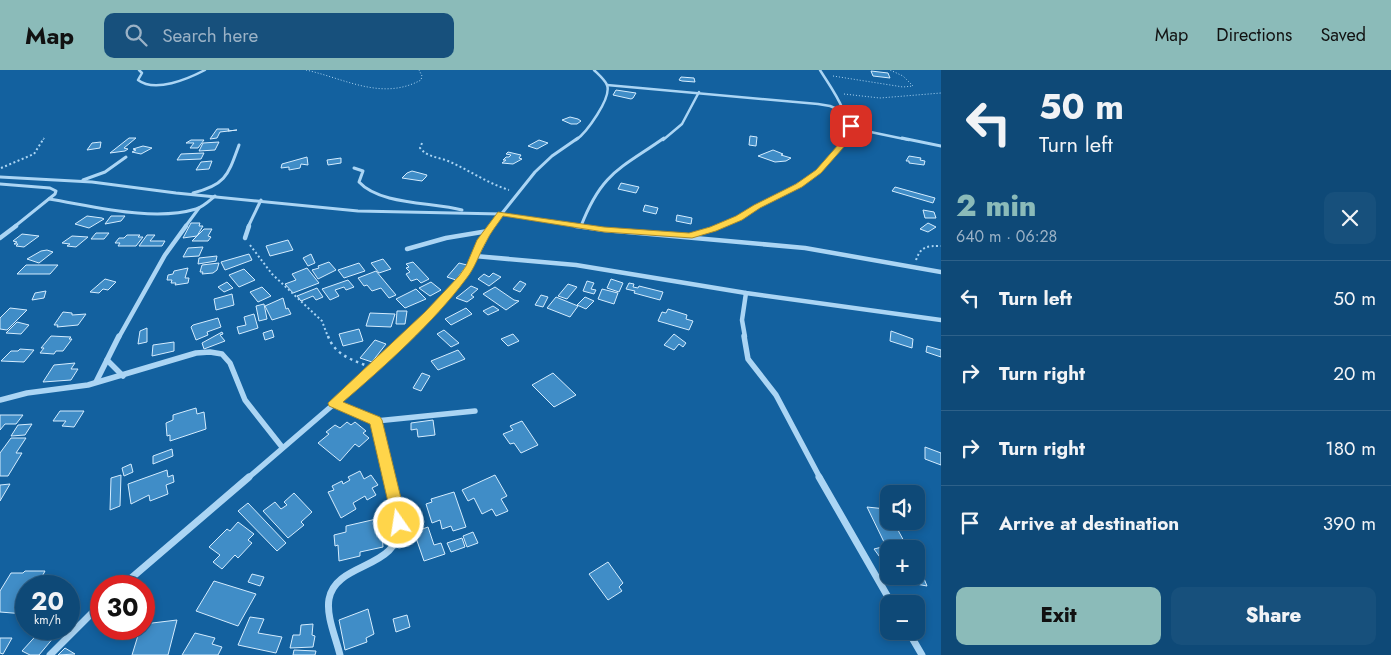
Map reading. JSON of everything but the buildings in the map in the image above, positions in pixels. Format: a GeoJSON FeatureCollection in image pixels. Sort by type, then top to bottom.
{"type":"FeatureCollection","features":[{"type":"Feature","properties":{"kind":"street"},"geometry":{"type":"LineString","coordinates":[[139,70],[142,73],[138,80],[152,85],[187,78],[205,70]]}},
{"type":"Feature","properties":{"kind":"street"},"geometry":{"type":"LineString","coordinates":[[135,575],[374,368],[446,296],[462,278],[488,231],[518,193],[546,161],[581,136],[601,109],[607,96],[607,85],[594,70]]}},
{"type":"Feature","properties":{"kind":"street"},"geometry":{"type":"LineString","coordinates":[[689,236],[713,229],[739,218],[757,206],[799,186],[818,171],[840,146],[847,134],[844,112],[842,105],[820,70]]}},
{"type":"Feature","properties":{"kind":"street"},"geometry":{"type":"LineString","coordinates":[[607,85],[818,104],[830,106],[844,112]]}},
{"type":"Feature","properties":{"kind":"street"},"geometry":{"type":"LineString","coordinates":[[581,226],[591,201],[603,183],[621,166],[679,127],[688,115],[699,92]]}},
{"type":"Feature","properties":{"kind":"street"},"geometry":{"type":"LineString","coordinates":[[844,121],[861,130],[941,146]]}},
{"type":"Feature","properties":{"kind":"street"},"geometry":{"type":"LineString","coordinates":[[847,134],[861,130]]}},
{"type":"Feature","properties":{"kind":"street"},"geometry":{"type":"LineString","coordinates":[[187,194],[214,188],[224,181],[239,145]]}},
{"type":"Feature","properties":{"kind":"street"},"geometry":{"type":"LineString","coordinates":[[79,181],[105,172],[126,157]]}},
{"type":"Feature","properties":{"kind":"street"},"geometry":{"type":"LineString","coordinates":[[354,168],[362,171],[362,177],[358,182],[370,191],[410,202],[440,204],[470,212]]}},
{"type":"Feature","properties":{"kind":"street"},"geometry":{"type":"LineString","coordinates":[[0,177],[79,181],[358,211],[501,214],[581,226],[805,248],[941,272]]}},
{"type":"Feature","properties":{"kind":"street"},"geometry":{"type":"LineString","coordinates":[[0,184],[55,189],[55,194],[0,238]]}},
{"type":"Feature","properties":{"kind":"street"},"geometry":{"type":"LineString","coordinates":[[96,382],[122,328],[165,256],[199,208],[215,196]]}},
{"type":"Feature","properties":{"kind":"street"},"geometry":{"type":"LineString","coordinates":[[49,199],[164,213],[182,212],[199,208]]}},
{"type":"Feature","properties":{"kind":"street"},"geometry":{"type":"LineString","coordinates":[[245,238],[245,233],[261,200]]}},
{"type":"Feature","properties":{"kind":"street"},"geometry":{"type":"LineString","coordinates":[[407,249],[446,238],[488,231]]}},
{"type":"Feature","properties":{"kind":"street"},"geometry":{"type":"LineString","coordinates":[[475,256],[576,265],[746,293],[941,320]]}},
{"type":"Feature","properties":{"kind":"street"},"geometry":{"type":"LineString","coordinates":[[746,293],[742,320],[748,359],[776,395],[813,466],[887,595]]}},
{"type":"Feature","properties":{"kind":"street"},"geometry":{"type":"LineString","coordinates":[[0,400],[23,393],[71,388],[123,376],[196,353],[210,352],[222,354],[230,363],[245,400],[282,447]]}},
{"type":"Feature","properties":{"kind":"street"},"geometry":{"type":"LineString","coordinates":[[107,360],[123,376]]}},
{"type":"Feature","properties":{"kind":"street"},"geometry":{"type":"LineString","coordinates":[[334,403],[376,420],[475,411]]}},
{"type":"Feature","properties":{"kind":"street"},"geometry":{"type":"LineString","coordinates":[[340,655],[329,612],[329,598],[335,586],[346,575],[385,556],[395,542],[399,523],[376,420]]}},
{"type":"Feature","properties":{"kind":"street"},"geometry":{"type":"LineString","coordinates":[[50,655],[90,615]]}},
{"type":"Feature","properties":{"kind":"street"},"geometry":{"type":"LineString","coordinates":[[913,640],[922,655]]}},
{"type":"Feature","properties":{"kind":"path"},"geometry":{"type":"LineString","coordinates":[[306,70],[322,73],[362,86],[392,90],[417,83],[421,80],[422,76],[419,70]]}},
{"type":"Feature","properties":{"kind":"path"},"geometry":{"type":"LineString","coordinates":[[824,76],[904,87],[913,86],[903,76],[890,70]]}},
{"type":"Feature","properties":{"kind":"path"},"geometry":{"type":"LineString","coordinates":[[835,95],[847,93],[880,98],[941,93]]}},
{"type":"Feature","properties":{"kind":"path"},"geometry":{"type":"LineString","coordinates":[[0,169],[34,154],[38,150],[38,143],[44,138]]}},
{"type":"Feature","properties":{"kind":"path"},"geometry":{"type":"LineString","coordinates":[[422,143],[421,150],[425,153],[450,162],[487,183],[518,193]]}},
{"type":"Feature","properties":{"kind":"path"},"geometry":{"type":"LineString","coordinates":[[245,238],[272,274],[322,321],[330,342],[336,350],[347,358],[374,368]]}},
{"type":"Feature","properties":{"kind":"path"},"geometry":{"type":"LineString","coordinates":[[913,268],[920,250],[927,246],[941,246]]}},
{"type":"Feature","properties":{"kind":"route"},"geometry":{"type":"LineString","coordinates":[[399,523],[376,420],[334,403],[363,379],[429,315],[462,278],[471,266],[482,240],[501,214],[604,230],[689,236],[713,229],[739,218],[757,206],[799,186],[818,171],[840,146],[847,134],[844,121],[851,126]]}}]}
